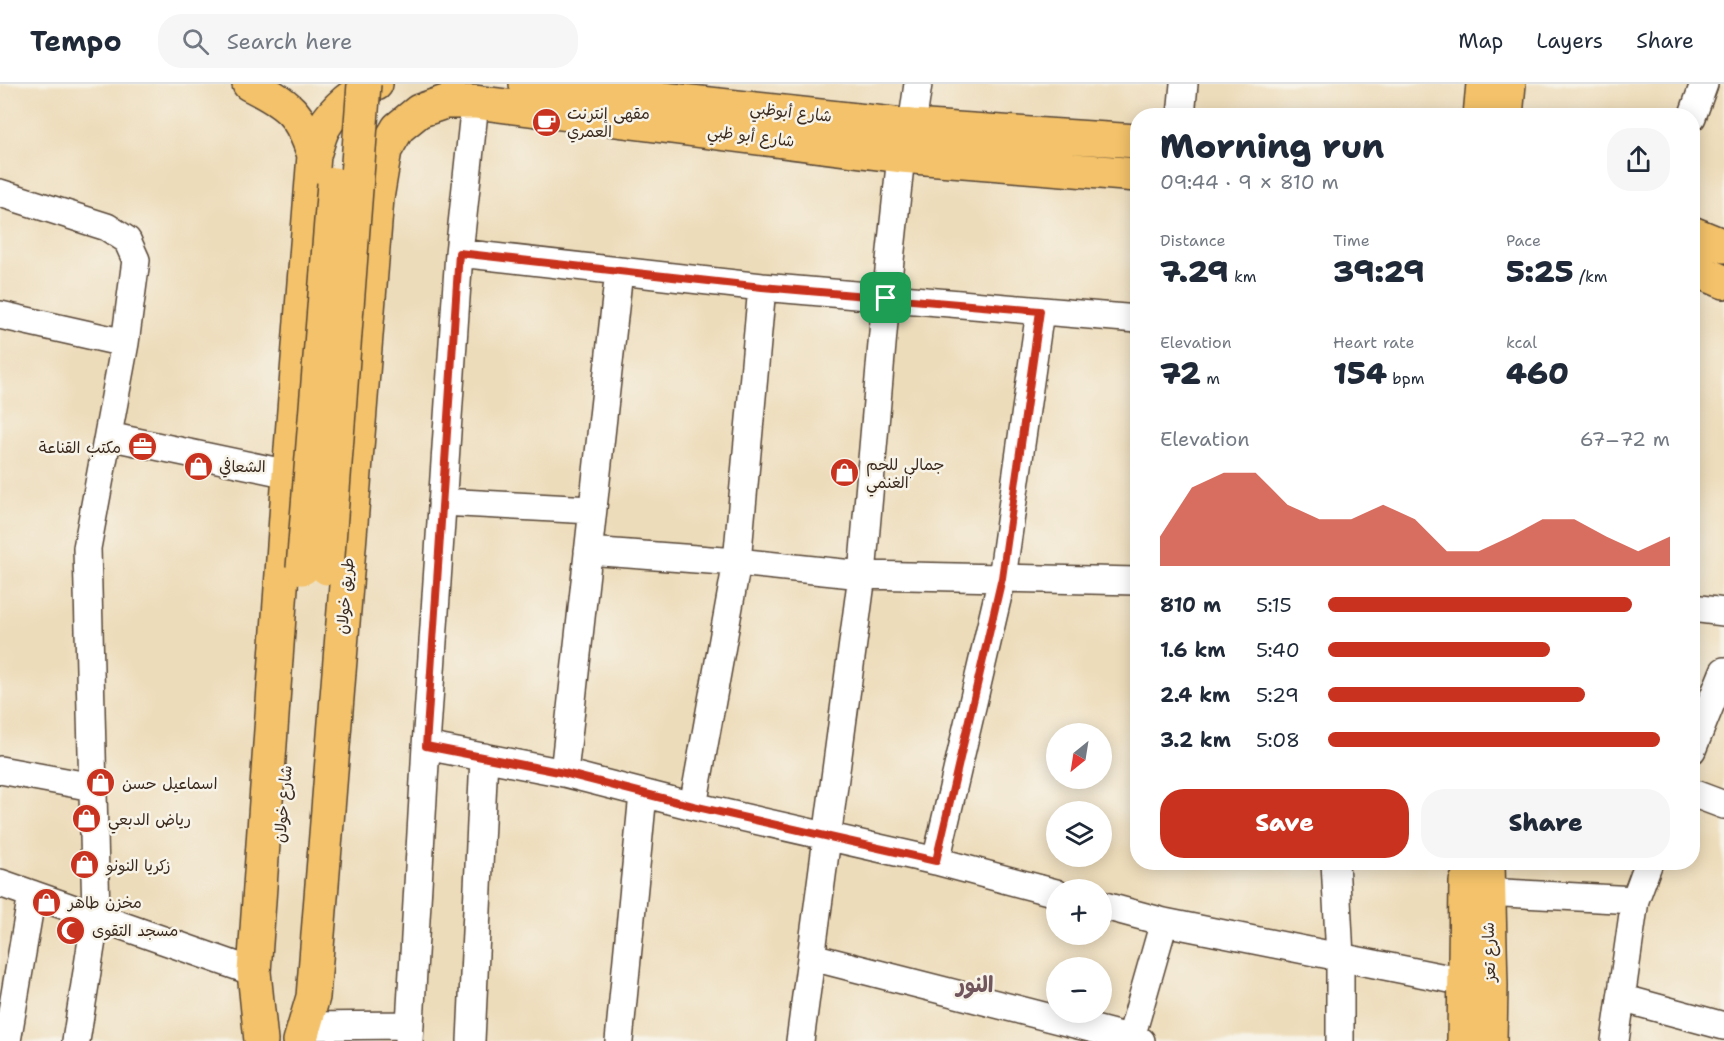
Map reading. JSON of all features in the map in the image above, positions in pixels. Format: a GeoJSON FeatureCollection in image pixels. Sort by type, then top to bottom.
{"type":"FeatureCollection","features":[{"type":"Feature","properties":{"kind":"main road"},"geometry":{"type":"LineString","coordinates":[[249,84],[275,97],[294,113],[306,131],[314,155]]}},
{"type":"Feature","properties":{"kind":"main road"},"geometry":{"type":"LineString","coordinates":[[315,568],[342,84]]}},
{"type":"Feature","properties":{"kind":"main road","name":"طريق خولان"},"geometry":{"type":"LineString","coordinates":[[315,568],[364,84]]}},
{"type":"Feature","properties":{"kind":"main road"},"geometry":{"type":"LineString","coordinates":[[262,1041],[254,972],[314,155],[324,127],[343,104],[368,86],[376,84]]}},
{"type":"Feature","properties":{"kind":"main road"},"geometry":{"type":"LineString","coordinates":[[1481,108],[1483,84]]}},
{"type":"Feature","properties":{"kind":"main road"},"geometry":{"type":"LineString","coordinates":[[1507,108],[1509,84]]}},
{"type":"Feature","properties":{"kind":"main road"},"geometry":{"type":"LineString","coordinates":[[1523,108],[1525,84]]}},
{"type":"Feature","properties":{"kind":"main road","name":"شارع أبوظبي"},"geometry":{"type":"LineString","coordinates":[[514,91],[912,126]]}},
{"type":"Feature","properties":{"kind":"main road","name":"شارع أبو ظبي"},"geometry":{"type":"LineString","coordinates":[[385,150],[398,128],[419,111],[445,102],[475,102],[514,91],[901,156],[1130,174]]}},
{"type":"Feature","properties":{"kind":"main road"},"geometry":{"type":"LineString","coordinates":[[912,126],[1130,141]]}},
{"type":"Feature","properties":{"kind":"main road"},"geometry":{"type":"LineString","coordinates":[[912,126],[950,142],[1130,158]]}},
{"type":"Feature","properties":{"kind":"main road","name":"طريق خولان"},"geometry":{"type":"LineString","coordinates":[[301,1036],[314,986],[377,198],[385,150]]}},
{"type":"Feature","properties":{"kind":"main road"},"geometry":{"type":"LineString","coordinates":[[312,190],[377,198]]}},
{"type":"Feature","properties":{"kind":"main road"},"geometry":{"type":"LineString","coordinates":[[1700,236],[1724,246]]}},
{"type":"Feature","properties":{"kind":"main road"},"geometry":{"type":"LineString","coordinates":[[1700,272],[1724,282]]}},
{"type":"Feature","properties":{"kind":"main road","name":"شارع خولان"},"geometry":{"type":"LineString","coordinates":[[301,1036],[315,568]]}},
{"type":"Feature","properties":{"kind":"main road","name":"شارع خولان"},"geometry":{"type":"LineString","coordinates":[[262,1041],[315,568]]}},
{"type":"Feature","properties":{"kind":"main road","name":"شارع تعز"},"geometry":{"type":"LineString","coordinates":[[1468,870],[1478,984],[1490,1041]]}},
{"type":"Feature","properties":{"kind":"main road","name":"شارع تعز"},"geometry":{"type":"LineString","coordinates":[[1464,1041],[1478,984],[1487,870]]}},
{"type":"Feature","properties":{"kind":"main road"},"geometry":{"type":"LineString","coordinates":[[1478,984],[1504,878]]}},
{"type":"Feature","properties":{"kind":"street"},"geometry":{"type":"LineString","coordinates":[[912,126],[918,84]]}},
{"type":"Feature","properties":{"kind":"street"},"geometry":{"type":"LineString","coordinates":[[1182,108],[1184,84]]}},
{"type":"Feature","properties":{"kind":"street"},"geometry":{"type":"LineString","coordinates":[[1695,108],[1704,84]]}},
{"type":"Feature","properties":{"kind":"street"},"geometry":{"type":"LineString","coordinates":[[301,1036],[409,1033],[459,253],[475,102]]}},
{"type":"Feature","properties":{"kind":"street"},"geometry":{"type":"LineString","coordinates":[[800,1041],[862,575],[901,156]]}},
{"type":"Feature","properties":{"kind":"street"},"geometry":{"type":"LineString","coordinates":[[0,193],[107,226],[127,240],[136,260],[125,343],[87,548],[96,915],[76,1041]]}},
{"type":"Feature","properties":{"kind":"street"},"geometry":{"type":"LineString","coordinates":[[459,253],[762,287],[1130,318]]}},
{"type":"Feature","properties":{"kind":"street"},"geometry":{"type":"LineString","coordinates":[[564,773],[619,271]]}},
{"type":"Feature","properties":{"kind":"street"},"geometry":{"type":"LineString","coordinates":[[693,806],[737,562],[762,287]]}},
{"type":"Feature","properties":{"kind":"street"},"geometry":{"type":"LineString","coordinates":[[936,861],[1002,578],[1040,311]]}},
{"type":"Feature","properties":{"kind":"street"},"geometry":{"type":"LineString","coordinates":[[0,315],[125,343]]}},
{"type":"Feature","properties":{"kind":"street"},"geometry":{"type":"LineString","coordinates":[[108,436],[289,474]]}},
{"type":"Feature","properties":{"kind":"street"},"geometry":{"type":"LineString","coordinates":[[442,502],[592,510]]}},
{"type":"Feature","properties":{"kind":"street"},"geometry":{"type":"LineString","coordinates":[[588,551],[737,562],[862,575],[1130,581]]}},
{"type":"Feature","properties":{"kind":"street"},"geometry":{"type":"LineString","coordinates":[[1700,609],[1724,612]]}},
{"type":"Feature","properties":{"kind":"street"},"geometry":{"type":"LineString","coordinates":[[1700,730],[1724,671]]}},
{"type":"Feature","properties":{"kind":"street"},"geometry":{"type":"LineString","coordinates":[[426,746],[564,773],[693,806],[936,861],[1046,890]]}},
{"type":"Feature","properties":{"kind":"street"},"geometry":{"type":"LineString","coordinates":[[471,1041],[484,757]]}},
{"type":"Feature","properties":{"kind":"street"},"geometry":{"type":"LineString","coordinates":[[0,770],[93,787]]}},
{"type":"Feature","properties":{"kind":"street"},"geometry":{"type":"LineString","coordinates":[[619,1041],[643,794]]}},
{"type":"Feature","properties":{"kind":"street"},"geometry":{"type":"LineString","coordinates":[[1700,796],[1724,805]]}},
{"type":"Feature","properties":{"kind":"street"},"geometry":{"type":"LineString","coordinates":[[1336,870],[1341,957],[1340,1041]]}},
{"type":"Feature","properties":{"kind":"street"},"geometry":{"type":"LineString","coordinates":[[1615,1041],[1635,900],[1646,870]]}},
{"type":"Feature","properties":{"kind":"street"},"geometry":{"type":"LineString","coordinates":[[1504,878],[1635,900]]}},
{"type":"Feature","properties":{"kind":"street"},"geometry":{"type":"LineString","coordinates":[[0,883],[254,972]]}},
{"type":"Feature","properties":{"kind":"street"},"geometry":{"type":"LineString","coordinates":[[7,1041],[32,894]]}},
{"type":"Feature","properties":{"kind":"street"},"geometry":{"type":"LineString","coordinates":[[1112,908],[1164,922],[1478,984]]}},
{"type":"Feature","properties":{"kind":"street"},"geometry":{"type":"LineString","coordinates":[[812,957],[1134,1040],[1164,922]]}},
{"type":"Feature","properties":{"kind":"street"},"geometry":{"type":"LineString","coordinates":[[1620,998],[1724,1026]]}},
{"type":"Feature","properties":{"kind":"place","name":"مقهى إنترنت العمري"},"geometry":{"type":"Point","coordinates":[546,122]}},
{"type":"Feature","properties":{"kind":"place","name":"مكتب القناعة"},"geometry":{"type":"Point","coordinates":[142,447]}},
{"type":"Feature","properties":{"kind":"place","name":"الشعافي"},"geometry":{"type":"Point","coordinates":[198,466]}},
{"type":"Feature","properties":{"kind":"place","name":"جمالي للحم الغنمي"},"geometry":{"type":"Point","coordinates":[845,473]}},
{"type":"Feature","properties":{"kind":"place","name":"اسماعيل حسن"},"geometry":{"type":"Point","coordinates":[101,783]}},
{"type":"Feature","properties":{"kind":"place","name":"رياض الدبعي"},"geometry":{"type":"Point","coordinates":[87,819]}},
{"type":"Feature","properties":{"kind":"place","name":"زكريا النونو"},"geometry":{"type":"Point","coordinates":[85,865]}},
{"type":"Feature","properties":{"kind":"place","name":"مخزن طاهر"},"geometry":{"type":"Point","coordinates":[47,902]}},
{"type":"Feature","properties":{"kind":"place","name":"مسجد التقوى"},"geometry":{"type":"Point","coordinates":[71,930]}},
{"type":"Feature","properties":{"kind":"district","name":"النور"},"geometry":{"type":"Point","coordinates":[975,984]}},
{"type":"Feature","properties":{"kind":"route"},"geometry":{"type":"LineString","coordinates":[[459,253],[762,287],[886,298],[1040,311],[1002,578],[936,861],[693,806],[564,773],[426,746],[459,253]]}}]}
